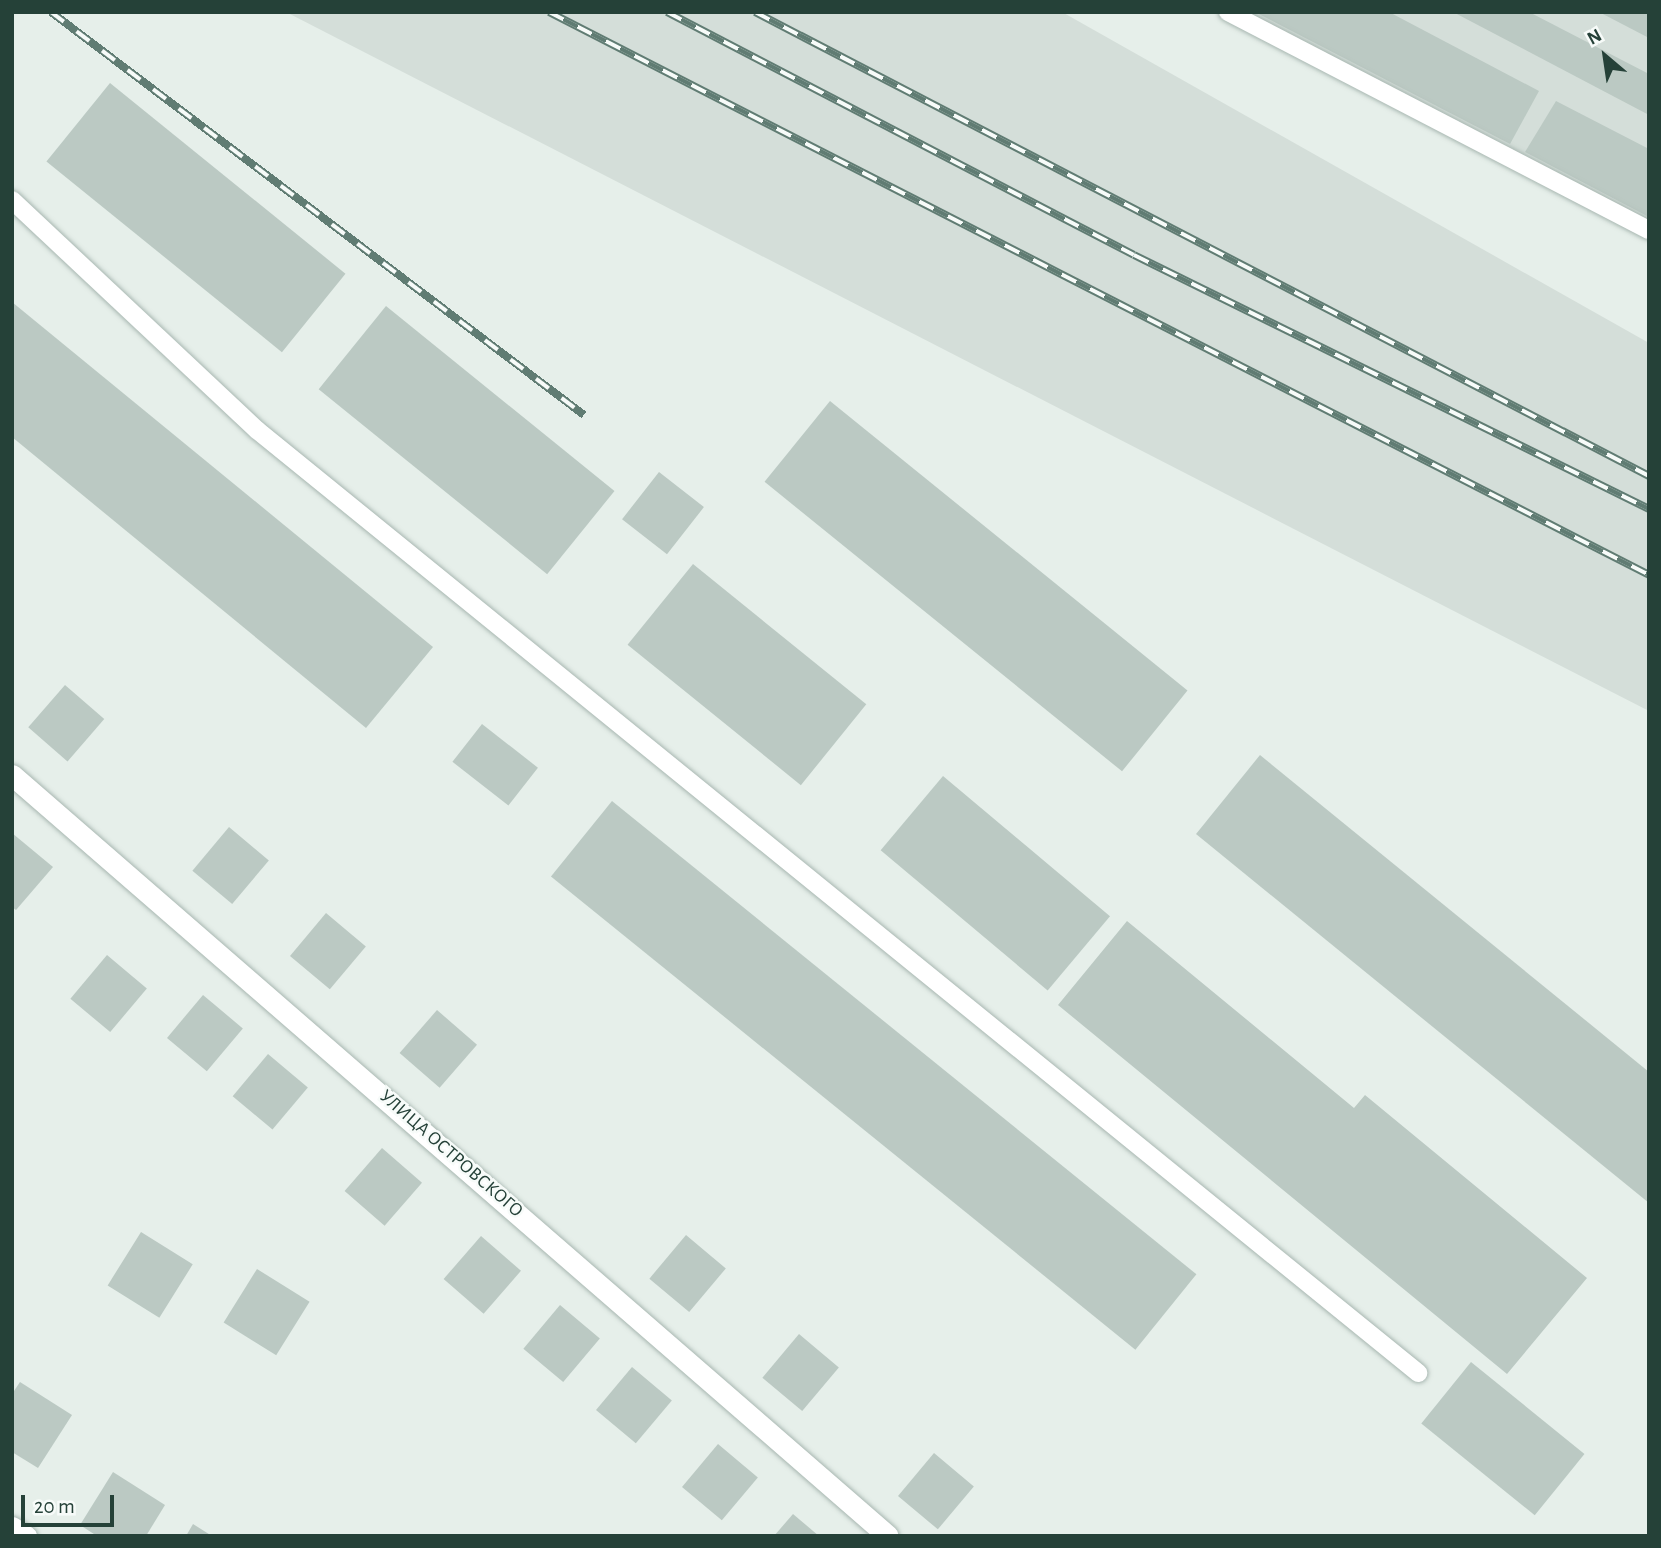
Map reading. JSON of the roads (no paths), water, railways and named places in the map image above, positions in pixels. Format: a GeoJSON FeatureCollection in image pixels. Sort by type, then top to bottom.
{"type":"FeatureCollection","features":[{"type":"Feature","properties":{"kind":"street","name":"УЛИЦА ОСТРОВСКОГО"},"geometry":{"type":"LineString","coordinates":[[12,775],[888,1536]]}},
{"type":"Feature","properties":{"kind":"street"},"geometry":{"type":"LineString","coordinates":[[12,1527],[26,1536]]}},
{"type":"Feature","properties":{"kind":"lane"},"geometry":{"type":"LineString","coordinates":[[1228,12],[1649,230]]}},
{"type":"Feature","properties":{"kind":"lane"},"geometry":{"type":"LineString","coordinates":[[12,200],[257,430],[1418,1373]]}},
{"type":"Feature","properties":{"kind":"railway"},"geometry":{"type":"LineString","coordinates":[[51,12],[584,415]]}},
{"type":"Feature","properties":{"kind":"railway"},"geometry":{"type":"LineString","coordinates":[[549,12],[1649,575]]}},
{"type":"Feature","properties":{"kind":"railway"},"geometry":{"type":"LineString","coordinates":[[667,12],[1134,255],[1649,509]]}},
{"type":"Feature","properties":{"kind":"railway"},"geometry":{"type":"LineString","coordinates":[[755,12],[1649,476]]}}]}
